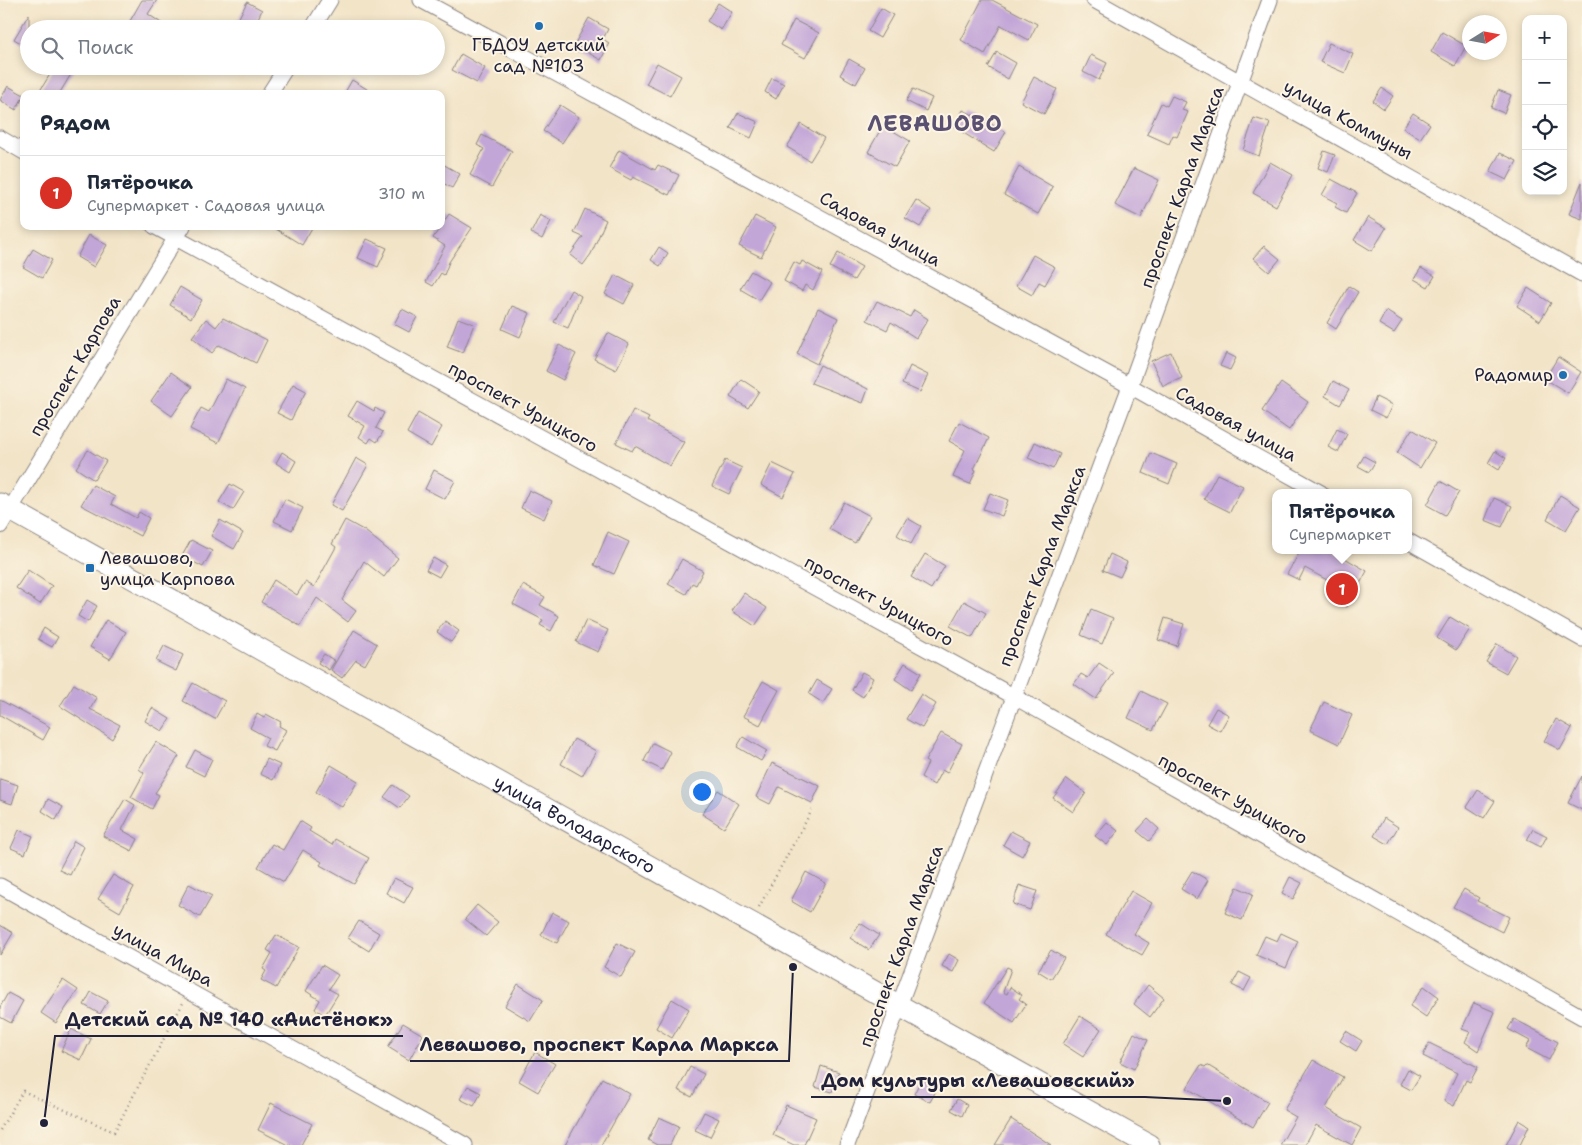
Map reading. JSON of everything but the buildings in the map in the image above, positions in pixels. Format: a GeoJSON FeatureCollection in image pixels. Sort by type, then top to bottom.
{"type":"FeatureCollection","features":[{"type":"Feature","properties":{"kind":"street"},"geometry":{"type":"LineString","coordinates":[[318,20],[330,0]]}},
{"type":"Feature","properties":{"kind":"street","name":"Садовая улица"},"geometry":{"type":"LineString","coordinates":[[421,0],[1130,386],[1314,489]]}},
{"type":"Feature","properties":{"kind":"street","name":"улица Коммуны"},"geometry":{"type":"LineString","coordinates":[[1094,0],[1582,274]]}},
{"type":"Feature","properties":{"kind":"street","name":"проспект Карла Маркса"},"geometry":{"type":"LineString","coordinates":[[847,1145],[1130,386],[1270,0]]}},
{"type":"Feature","properties":{"kind":"street"},"geometry":{"type":"LineString","coordinates":[[272,90],[281,75]]}},
{"type":"Feature","properties":{"kind":"street"},"geometry":{"type":"LineString","coordinates":[[0,138],[20,150]]}},
{"type":"Feature","properties":{"kind":"street","name":"проспект Карпова"},"geometry":{"type":"LineString","coordinates":[[3,513],[179,232]]}},
{"type":"Feature","properties":{"kind":"street","name":"проспект Урицкого"},"geometry":{"type":"LineString","coordinates":[[179,232],[1013,696],[1582,1017]]}},
{"type":"Feature","properties":{"kind":"street","name":"улица Володарского"},"geometry":{"type":"LineString","coordinates":[[3,513],[1149,1145]]}},
{"type":"Feature","properties":{"kind":"street"},"geometry":{"type":"LineString","coordinates":[[1412,544],[1582,638]]}},
{"type":"Feature","properties":{"kind":"street","name":"улица Мира"},"geometry":{"type":"LineString","coordinates":[[0,886],[466,1145]]}},
{"type":"Feature","properties":{"kind":"path"},"geometry":{"type":"LineString","coordinates":[[750,924],[812,810]]}},
{"type":"Feature","properties":{"kind":"path"},"geometry":{"type":"LineString","coordinates":[[0,1130],[23,1091],[114,1132],[190,991]]}},
{"type":"Feature","properties":{"kind":"place","name":"ГБДОУ детский сад №103"},"geometry":{"type":"Point","coordinates":[539,26]}},
{"type":"Feature","properties":{"kind":"place","name":"Радомир"},"geometry":{"type":"Point","coordinates":[1563,375]}},
{"type":"Feature","properties":{"kind":"place","name":"Левашово, улица Карпова"},"geometry":{"type":"Point","coordinates":[90,568]}},
{"type":"Feature","properties":{"kind":"place","name":"Пятёрочка"},"geometry":{"type":"Point","coordinates":[1342,589]}},
{"type":"Feature","properties":{"kind":"place","name":"Левашово, проспект Карла Маркса"},"geometry":{"type":"Point","coordinates":[793,967]}},
{"type":"Feature","properties":{"kind":"place","name":"Дом культуры «Левашовский»"},"geometry":{"type":"Point","coordinates":[1227,1101]}},
{"type":"Feature","properties":{"kind":"place","name":"Детский сад № 140 «Аистёнок»"},"geometry":{"type":"Point","coordinates":[44,1123]}},
{"type":"Feature","properties":{"kind":"district","name":"ЛЕВАШОВО"},"geometry":{"type":"Point","coordinates":[935,123]}}]}
